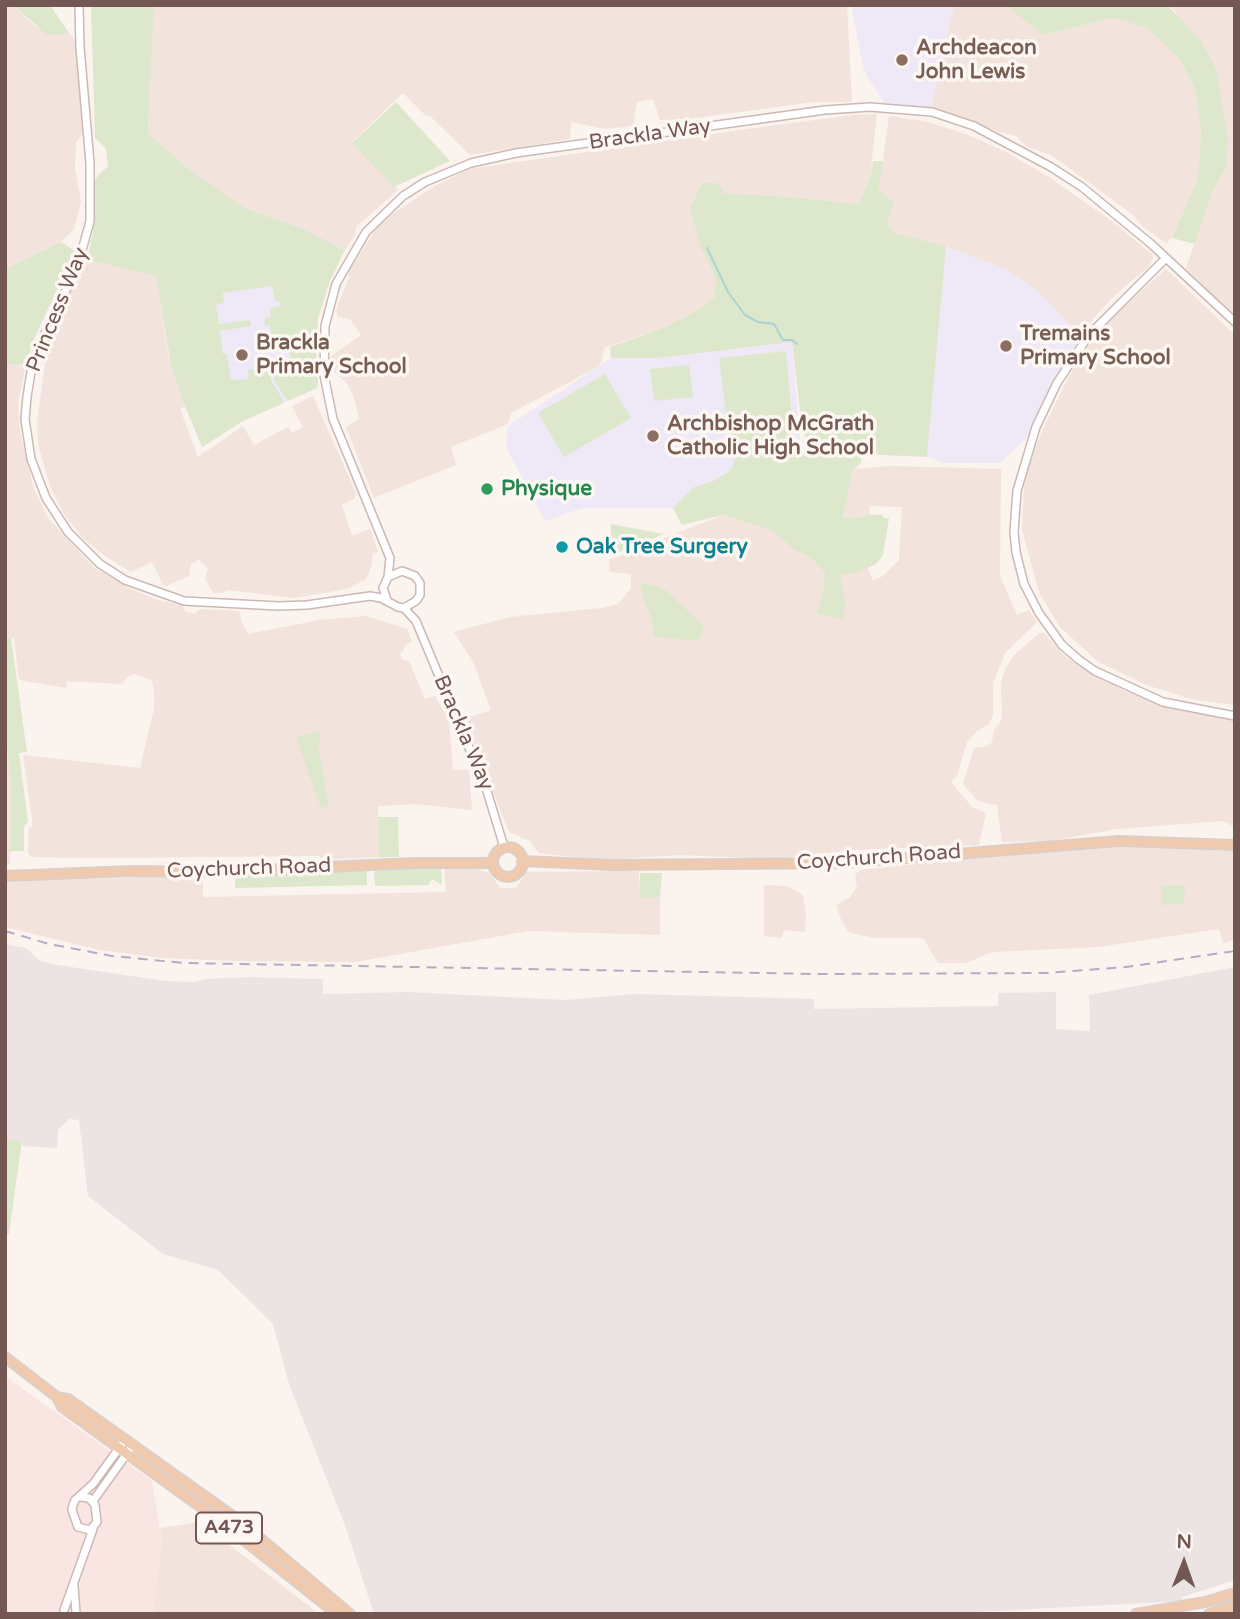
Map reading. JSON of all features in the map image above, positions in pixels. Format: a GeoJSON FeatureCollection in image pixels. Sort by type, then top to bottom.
{"type":"FeatureCollection","features":[{"type":"Feature","properties":{"kind":"main road","name":"Coychurch Road"},"geometry":{"type":"LineString","coordinates":[[5,876],[218,872],[413,863],[494,863],[498,872],[508,877],[518,872],[522,861],[612,866],[832,864],[1119,841],[1235,845]]}},
{"type":"Feature","properties":{"kind":"main road"},"geometry":{"type":"LineString","coordinates":[[494,863],[495,854],[504,847],[516,850],[522,861]]}},
{"type":"Feature","properties":{"kind":"main road","name":"A473"},"geometry":{"type":"LineString","coordinates":[[5,1357],[57,1397],[62,1407],[241,1522],[351,1614]]}},
{"type":"Feature","properties":{"kind":"main road","name":"A473"},"geometry":{"type":"LineString","coordinates":[[126,1447],[337,1614]]}},
{"type":"Feature","properties":{"kind":"main road"},"geometry":{"type":"LineString","coordinates":[[1136,1614],[1205,1602],[1235,1593]]}},
{"type":"Feature","properties":{"kind":"main road"},"geometry":{"type":"LineString","coordinates":[[1209,1614],[1235,1605]]}},
{"type":"Feature","properties":{"kind":"street","name":"Princess Way"},"geometry":{"type":"LineString","coordinates":[[79,5],[90,163],[90,221],[78,265],[37,353],[25,419],[31,459],[46,498],[68,531],[100,564],[125,580],[184,601],[278,606],[307,605],[370,596],[387,600]]}},
{"type":"Feature","properties":{"kind":"street","name":"Brackla Way"},"geometry":{"type":"LineString","coordinates":[[402,570],[390,558],[333,419],[324,375],[325,326],[336,284],[373,225],[403,196],[471,163],[516,153],[825,110],[879,107],[932,112],[974,126],[1051,167],[1082,187],[1166,258],[1235,322]]}},
{"type":"Feature","properties":{"kind":"street"},"geometry":{"type":"LineString","coordinates":[[1166,258],[1089,335],[1052,393],[1036,427],[1017,491],[1014,532],[1016,552],[1024,584],[1039,613],[1062,645],[1095,671],[1163,702],[1235,716]]}},
{"type":"Feature","properties":{"kind":"street","name":"Brackla Way"},"geometry":{"type":"LineString","coordinates":[[388,577],[390,558]]}},
{"type":"Feature","properties":{"kind":"street"},"geometry":{"type":"LineString","coordinates":[[370,596],[384,585],[388,577],[402,570],[415,576],[421,589],[418,599],[411,606],[404,608],[387,600],[384,585]]}},
{"type":"Feature","properties":{"kind":"street","name":"Brackla Way"},"geometry":{"type":"LineString","coordinates":[[416,621],[418,599]]}},
{"type":"Feature","properties":{"kind":"street","name":"Brackla Way"},"geometry":{"type":"LineString","coordinates":[[404,608],[416,621],[487,791],[504,847]]}},
{"type":"Feature","properties":{"kind":"street"},"geometry":{"type":"LineString","coordinates":[[84,1547],[72,1510],[75,1500],[126,1447]]}},
{"type":"Feature","properties":{"kind":"street"},"geometry":{"type":"LineString","coordinates":[[74,1582],[77,1613],[61,1612],[98,1516],[93,1501],[126,1447]]}},
{"type":"Feature","properties":{"kind":"street"},"geometry":{"type":"LineString","coordinates":[[80,1497],[93,1501]]}},
{"type":"Feature","properties":{"kind":"street"},"geometry":{"type":"LineString","coordinates":[[80,1529],[90,1530],[94,1527]]}},
{"type":"Feature","properties":{"kind":"shaded area"},"geometry":{"type":"Polygon","coordinates":[[[5,5],[13,5],[36,27],[60,35],[69,33],[76,40],[83,134],[76,142],[75,168],[81,202],[74,229],[61,242],[5,269],[5,5]]]}},
{"type":"Feature","properties":{"kind":"shaded area"},"geometry":{"type":"Polygon","coordinates":[[[154,5],[847,5],[852,102],[814,102],[688,119],[660,120],[653,99],[637,102],[633,126],[605,129],[571,122],[570,139],[470,155],[403,93],[352,142],[398,190],[356,227],[355,235],[345,250],[304,229],[245,208],[191,171],[148,133],[154,5]]]}},
{"type":"Feature","properties":{"kind":"shaded area","name":"Archdeacon John Lewis"},"geometry":{"type":"Polygon","coordinates":[[[851,5],[954,5],[931,108],[884,103],[864,71],[851,5]]]}},
{"type":"Feature","properties":{"kind":"shaded area"},"geometry":{"type":"Polygon","coordinates":[[[954,5],[1005,5],[1043,35],[1113,18],[1147,28],[1181,61],[1196,92],[1201,132],[1198,178],[1172,238],[1166,243],[1142,226],[1132,214],[1051,155],[1026,146],[1016,136],[999,132],[962,116],[931,108],[954,5]]]}},
{"type":"Feature","properties":{"kind":"shaded area"},"geometry":{"type":"Polygon","coordinates":[[[1167,5],[1235,5],[1235,318],[1186,268],[1213,190],[1226,168],[1175,11],[1167,5]]]}},
{"type":"Feature","properties":{"kind":"shaded area"},"geometry":{"type":"Polygon","coordinates":[[[877,114],[870,178],[859,204],[724,193],[702,250],[716,277],[714,298],[663,328],[604,348],[601,363],[596,368],[511,413],[508,424],[451,447],[456,465],[374,498],[346,427],[359,419],[354,398],[346,382],[335,373],[330,357],[361,335],[350,319],[338,317],[336,310],[349,278],[349,271],[376,229],[388,217],[435,186],[469,169],[754,128],[877,114]]]}},
{"type":"Feature","properties":{"kind":"shaded area"},"geometry":{"type":"Polygon","coordinates":[[[889,116],[928,122],[966,134],[1006,152],[1049,177],[1113,222],[1153,255],[1153,259],[1149,266],[1114,296],[1081,337],[1037,290],[1009,271],[946,246],[894,233],[887,222],[879,190],[889,116]]]}},
{"type":"Feature","properties":{"kind":"shaded area","name":"Tremains Primary School"},"geometry":{"type":"Polygon","coordinates":[[[946,246],[1009,271],[1037,290],[1081,337],[1056,376],[1026,438],[1000,463],[944,463],[927,457],[946,246]]]}},
{"type":"Feature","properties":{"kind":"shaded area"},"geometry":{"type":"Polygon","coordinates":[[[87,260],[156,276],[168,352],[185,406],[180,409],[198,457],[243,426],[254,445],[288,427],[292,433],[303,427],[292,406],[313,396],[356,493],[354,499],[342,505],[352,536],[370,529],[378,551],[373,554],[366,579],[347,589],[294,598],[228,590],[213,593],[205,579],[208,569],[199,559],[191,564],[189,576],[166,586],[152,562],[131,572],[83,538],[64,514],[50,486],[38,444],[37,422],[45,364],[72,285],[87,260]]]}},
{"type":"Feature","properties":{"kind":"shaded area"},"geometry":{"type":"Polygon","coordinates":[[[1166,269],[1235,335],[1235,705],[1195,700],[1146,685],[1097,661],[1059,626],[1039,592],[1022,530],[1024,488],[1029,463],[1068,378],[1090,344],[1115,315],[1166,269]]]}},
{"type":"Feature","properties":{"kind":"shaded area","name":"Brackla Primary School"},"geometry":{"type":"Polygon","coordinates":[[[228,271],[324,299],[318,318],[318,384],[317,388],[243,421],[202,447],[171,365],[156,275],[228,271]]]}},
{"type":"Feature","properties":{"kind":"shaded area","name":"Archbishop McGrath Catholic High School"},"geometry":{"type":"Polygon","coordinates":[[[792,342],[801,450],[790,448],[731,470],[713,481],[694,487],[673,508],[583,508],[545,521],[506,447],[508,426],[611,358],[659,358],[792,342]]]}},
{"type":"Feature","properties":{"kind":"shaded area"},"geometry":{"type":"Polygon","coordinates":[[[5,364],[26,364],[18,403],[20,431],[33,486],[48,518],[93,567],[133,590],[158,600],[182,605],[186,612],[195,614],[200,609],[240,611],[241,621],[248,634],[320,620],[366,616],[407,629],[412,642],[405,645],[400,654],[402,660],[409,661],[425,699],[435,696],[449,720],[453,770],[469,770],[472,810],[416,804],[378,806],[379,857],[320,860],[320,856],[32,857],[28,853],[29,828],[33,826],[23,755],[140,768],[154,709],[154,692],[152,680],[134,674],[128,676],[122,684],[67,681],[66,688],[19,680],[14,638],[6,639],[5,636],[5,364]]]}},
{"type":"Feature","properties":{"kind":"shaded area"},"geometry":{"type":"Polygon","coordinates":[[[890,466],[1001,469],[1000,576],[1017,615],[1029,610],[1037,622],[1005,653],[993,683],[993,716],[989,724],[977,731],[967,742],[957,776],[951,782],[972,807],[986,813],[979,845],[854,850],[774,859],[680,855],[601,860],[539,853],[530,841],[509,832],[464,719],[491,710],[474,664],[454,632],[510,617],[618,604],[631,588],[631,574],[610,572],[609,560],[723,515],[773,531],[793,549],[812,559],[825,573],[822,598],[842,589],[840,575],[868,568],[873,581],[883,576],[899,560],[902,507],[870,506],[869,514],[865,514],[865,517],[843,518],[852,471],[890,466]]]}},
{"type":"Feature","properties":{"kind":"shaded area"},"geometry":{"type":"Polygon","coordinates":[[[1040,633],[1044,633],[1066,657],[1125,691],[1169,707],[1235,719],[1235,827],[1223,821],[1116,829],[1053,841],[1002,842],[997,805],[978,801],[963,784],[974,748],[988,746],[1000,723],[1001,684],[1005,669],[1014,655],[1040,633]]]}},
{"type":"Feature","properties":{"kind":"shaded area"},"geometry":{"type":"Polygon","coordinates":[[[5,732],[11,786],[10,864],[5,864],[5,732]]]}},
{"type":"Feature","properties":{"kind":"shaded area"},"geometry":{"type":"Polygon","coordinates":[[[1119,847],[1235,851],[1235,940],[1223,943],[1219,929],[1098,947],[992,952],[966,963],[938,963],[923,938],[874,938],[848,932],[837,905],[850,897],[857,887],[855,875],[860,870],[1119,847]]]}},
{"type":"Feature","properties":{"kind":"shaded area"},"geometry":{"type":"Polygon","coordinates":[[[444,864],[490,873],[500,888],[516,888],[527,872],[639,871],[639,897],[660,897],[660,935],[528,931],[356,962],[235,961],[164,958],[100,950],[5,927],[5,883],[135,876],[203,877],[203,897],[446,892],[444,864]]]}},
{"type":"Feature","properties":{"kind":"shaded area"},"geometry":{"type":"Polygon","coordinates":[[[764,885],[786,886],[803,895],[805,932],[784,930],[782,938],[764,936],[764,885]]]}},
{"type":"Feature","properties":{"kind":"shaded area"},"geometry":{"type":"Polygon","coordinates":[[[5,944],[26,948],[39,960],[51,964],[165,981],[195,982],[250,977],[323,979],[323,994],[408,992],[566,1000],[633,994],[814,999],[814,1009],[998,1006],[998,993],[1056,992],[1056,1029],[1090,1031],[1089,995],[1235,967],[1235,1580],[1182,1597],[1182,1601],[941,1614],[374,1614],[346,1528],[289,1384],[273,1324],[218,1270],[163,1254],[88,1196],[79,1120],[69,1119],[58,1130],[57,1148],[22,1146],[22,1140],[5,1138],[5,944]]]}},
{"type":"Feature","properties":{"kind":"shaded area"},"geometry":{"type":"Polygon","coordinates":[[[5,1376],[152,1481],[162,1541],[153,1614],[5,1614],[5,1376]]]}},
{"type":"Feature","properties":{"kind":"shaded area"},"geometry":{"type":"Polygon","coordinates":[[[200,1522],[319,1614],[153,1614],[162,1541],[160,1528],[200,1522]]]}},
{"type":"Feature","properties":{"kind":"green space"},"geometry":{"type":"Polygon","coordinates":[[[13,5],[50,5],[69,33],[46,34],[13,5]]]}},
{"type":"Feature","properties":{"kind":"green space"},"geometry":{"type":"Polygon","coordinates":[[[91,5],[154,5],[148,133],[191,171],[245,208],[304,229],[345,250],[330,281],[318,318],[317,388],[290,400],[286,399],[274,380],[272,367],[291,364],[289,351],[308,349],[307,337],[278,341],[277,335],[272,336],[270,325],[265,326],[264,318],[271,317],[270,308],[280,306],[279,301],[275,302],[272,286],[223,293],[224,303],[216,304],[219,324],[250,320],[251,326],[220,331],[223,354],[227,354],[231,380],[249,379],[248,370],[269,367],[271,380],[283,400],[282,404],[243,421],[202,447],[171,365],[156,276],[87,260],[93,232],[94,180],[108,166],[106,149],[95,138],[91,5]]]}},
{"type":"Feature","properties":{"kind":"green space"},"geometry":{"type":"Polygon","coordinates":[[[1005,5],[1167,5],[1201,41],[1216,69],[1228,141],[1226,168],[1213,190],[1195,244],[1172,238],[1198,178],[1201,132],[1196,92],[1181,61],[1147,28],[1113,18],[1043,35],[1005,5]]]}},
{"type":"Feature","properties":{"kind":"green space"},"geometry":{"type":"Polygon","coordinates":[[[396,102],[450,161],[394,187],[352,143],[396,102]]]}},
{"type":"Feature","properties":{"kind":"green space"},"geometry":{"type":"Polygon","coordinates":[[[873,161],[883,161],[879,190],[894,203],[887,222],[894,233],[946,246],[927,457],[861,454],[861,463],[852,471],[843,518],[865,517],[865,514],[889,518],[883,555],[876,564],[859,572],[840,575],[845,602],[843,619],[816,614],[822,598],[825,573],[812,559],[793,549],[773,531],[723,515],[682,525],[673,508],[694,487],[713,481],[731,470],[740,447],[748,446],[730,446],[719,358],[786,351],[794,444],[763,446],[790,448],[812,456],[802,427],[792,342],[659,358],[611,358],[610,347],[663,328],[714,298],[716,277],[702,250],[690,209],[702,183],[718,183],[724,193],[859,204],[870,178],[873,161]]]}},
{"type":"Feature","properties":{"kind":"green space"},"geometry":{"type":"Polygon","coordinates":[[[61,242],[75,251],[35,337],[26,364],[5,364],[5,269],[61,242]]]}},
{"type":"Feature","properties":{"kind":"green space"},"geometry":{"type":"Polygon","coordinates":[[[689,365],[693,397],[654,401],[650,369],[689,365]]]}},
{"type":"Feature","properties":{"kind":"green space"},"geometry":{"type":"Polygon","coordinates":[[[605,374],[631,418],[564,457],[538,413],[605,374]]]}},
{"type":"Feature","properties":{"kind":"green space"},"geometry":{"type":"Polygon","coordinates":[[[611,524],[664,534],[610,556],[611,524]]]}},
{"type":"Feature","properties":{"kind":"green space"},"geometry":{"type":"Polygon","coordinates":[[[640,583],[667,591],[702,625],[704,631],[698,641],[654,637],[652,619],[640,583]]]}},
{"type":"Feature","properties":{"kind":"green space"},"geometry":{"type":"Polygon","coordinates":[[[5,636],[6,639],[11,638],[27,752],[19,753],[28,822],[24,827],[24,851],[10,851],[11,786],[5,732],[5,636]]]}},
{"type":"Feature","properties":{"kind":"green space"},"geometry":{"type":"Polygon","coordinates":[[[321,731],[318,748],[329,806],[321,808],[296,737],[321,731]]]}},
{"type":"Feature","properties":{"kind":"green space"},"geometry":{"type":"Polygon","coordinates":[[[378,817],[398,817],[399,857],[379,857],[378,817]]]}},
{"type":"Feature","properties":{"kind":"green space"},"geometry":{"type":"Polygon","coordinates":[[[441,864],[442,885],[432,879],[428,885],[375,886],[374,866],[441,864]]]}},
{"type":"Feature","properties":{"kind":"green space"},"geometry":{"type":"Polygon","coordinates":[[[367,867],[367,885],[235,888],[235,874],[367,867]]]}},
{"type":"Feature","properties":{"kind":"green space"},"geometry":{"type":"Polygon","coordinates":[[[640,873],[662,873],[660,897],[639,898],[640,873]]]}},
{"type":"Feature","properties":{"kind":"green space"},"geometry":{"type":"Polygon","coordinates":[[[1185,885],[1184,904],[1162,905],[1161,886],[1185,885]]]}},
{"type":"Feature","properties":{"kind":"green space"},"geometry":{"type":"Polygon","coordinates":[[[5,1138],[22,1140],[9,1234],[5,1234],[5,1138]]]}},
{"type":"Feature","properties":{"kind":"waterway"},"geometry":{"type":"LineString","coordinates":[[707,248],[728,292],[745,315],[758,322],[774,324],[783,340],[792,340],[797,344]]}},
{"type":"Feature","properties":{"kind":"railway"},"geometry":{"type":"LineString","coordinates":[[5,931],[49,944],[112,956],[184,963],[817,974],[1047,973],[1126,967],[1235,951]]}},
{"type":"Feature","properties":{"kind":"place","name":"Archdeacon John Lewis"},"geometry":{"type":"Point","coordinates":[902,60]}},
{"type":"Feature","properties":{"kind":"place","name":"Tremains Primary School"},"geometry":{"type":"Point","coordinates":[1006,346]}},
{"type":"Feature","properties":{"kind":"place","name":"Brackla Primary School"},"geometry":{"type":"Point","coordinates":[242,355]}},
{"type":"Feature","properties":{"kind":"place","name":"Archbishop McGrath Catholic High School"},"geometry":{"type":"Point","coordinates":[653,436]}},
{"type":"Feature","properties":{"kind":"place","name":"Physique"},"geometry":{"type":"Point","coordinates":[487,489]}},
{"type":"Feature","properties":{"kind":"place","name":"Oak Tree Surgery"},"geometry":{"type":"Point","coordinates":[562,547]}}]}
